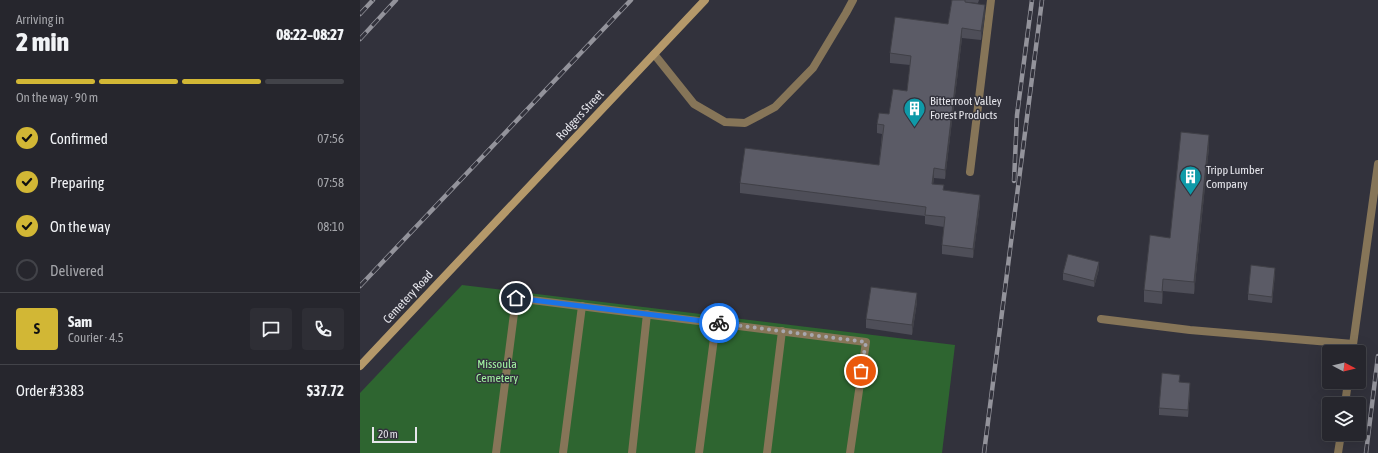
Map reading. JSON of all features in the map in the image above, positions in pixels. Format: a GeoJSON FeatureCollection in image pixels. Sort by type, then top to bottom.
{"type":"FeatureCollection","features":[{"type":"Feature","properties":{"kind":"street","name":"Rodgers Street"},"geometry":{"type":"LineString","coordinates":[[473,246],[705,0]]}},
{"type":"Feature","properties":{"kind":"street","name":"Cemetery Road"},"geometry":{"type":"LineString","coordinates":[[360,366],[473,246]]}},
{"type":"Feature","properties":{"kind":"lane"},"geometry":{"type":"LineString","coordinates":[[654,54],[694,104],[725,122],[745,123],[775,107],[813,68],[853,0]]}},
{"type":"Feature","properties":{"kind":"lane"},"geometry":{"type":"LineString","coordinates":[[970,172],[991,0]]}},
{"type":"Feature","properties":{"kind":"lane"},"geometry":{"type":"LineString","coordinates":[[1352,345],[1378,164]]}},
{"type":"Feature","properties":{"kind":"lane"},"geometry":{"type":"LineString","coordinates":[[496,453],[516,298],[866,342],[850,453]]}},
{"type":"Feature","properties":{"kind":"lane"},"geometry":{"type":"LineString","coordinates":[[563,453],[582,306]]}},
{"type":"Feature","properties":{"kind":"lane"},"geometry":{"type":"LineString","coordinates":[[632,453],[647,314]]}},
{"type":"Feature","properties":{"kind":"lane"},"geometry":{"type":"LineString","coordinates":[[1101,319],[1325,345]]}},
{"type":"Feature","properties":{"kind":"lane"},"geometry":{"type":"LineString","coordinates":[[699,453],[716,323]]}},
{"type":"Feature","properties":{"kind":"lane"},"geometry":{"type":"LineString","coordinates":[[767,453],[782,331]]}},
{"type":"Feature","properties":{"kind":"lane"},"geometry":{"type":"LineString","coordinates":[[1338,453],[1340,441]]}},
{"type":"Feature","properties":{"kind":"green space","name":"Missoula Cemetery"},"geometry":{"type":"Polygon","coordinates":[[[462,285],[955,345],[942,453],[360,453],[360,393],[462,285]]]}},
{"type":"Feature","properties":{"kind":"building","name":"Bitterroot Valley Forest Products"},"geometry":{"type":"Polygon","coordinates":[[[952,0],[965,0],[965,2],[985,5],[981,31],[962,28],[945,170],[934,168],[932,184],[944,185],[943,190],[980,195],[973,249],[942,245],[945,217],[925,215],[926,207],[740,183],[745,148],[879,165],[884,125],[877,124],[879,113],[889,114],[893,89],[907,91],[911,56],[890,53],[895,17],[948,24],[952,0]]]}},
{"type":"Feature","properties":{"kind":"building","name":"Tripp Lumber Company"},"geometry":{"type":"Polygon","coordinates":[[[1181,132],[1209,135],[1194,282],[1163,279],[1162,292],[1144,290],[1150,235],[1170,238],[1181,132]]]}},
{"type":"Feature","properties":{"kind":"building"},"geometry":{"type":"Polygon","coordinates":[[[1068,254],[1099,262],[1094,281],[1063,273],[1068,254]]]}},
{"type":"Feature","properties":{"kind":"building"},"geometry":{"type":"Polygon","coordinates":[[[1251,265],[1275,268],[1272,297],[1248,294],[1251,265]]]}},
{"type":"Feature","properties":{"kind":"building"},"geometry":{"type":"Polygon","coordinates":[[[871,287],[917,293],[912,325],[866,319],[871,287]]]}},
{"type":"Feature","properties":{"kind":"building"},"geometry":{"type":"Polygon","coordinates":[[[1162,373],[1180,375],[1179,382],[1190,383],[1188,410],[1159,408],[1162,373]]]}},
{"type":"Feature","properties":{"kind":"railway"},"geometry":{"type":"LineString","coordinates":[[360,14],[373,0]]}},
{"type":"Feature","properties":{"kind":"railway"},"geometry":{"type":"LineString","coordinates":[[360,39],[396,0]]}},
{"type":"Feature","properties":{"kind":"railway"},"geometry":{"type":"LineString","coordinates":[[360,286],[631,0]]}},
{"type":"Feature","properties":{"kind":"railway"},"geometry":{"type":"LineString","coordinates":[[1014,181],[1017,115],[1032,0]]}},
{"type":"Feature","properties":{"kind":"railway"},"geometry":{"type":"LineString","coordinates":[[984,453],[1042,0]]}},
{"type":"Feature","properties":{"kind":"railway"},"geometry":{"type":"LineString","coordinates":[[1366,453],[1378,356]]}},
{"type":"Feature","properties":{"kind":"way so far"},"geometry":{"type":"LineString","coordinates":[[719,323],[866,342],[861,371]]}},
{"type":"Feature","properties":{"kind":"place","name":"Bitterroot Valley Forest Products"},"geometry":{"type":"Point","coordinates":[914,128]}},
{"type":"Feature","properties":{"kind":"place","name":"Tripp Lumber Company"},"geometry":{"type":"Point","coordinates":[1190,196]}},
{"type":"Feature","properties":{"kind":"route"},"geometry":{"type":"LineString","coordinates":[[516,298],[719,323]]}}]}
